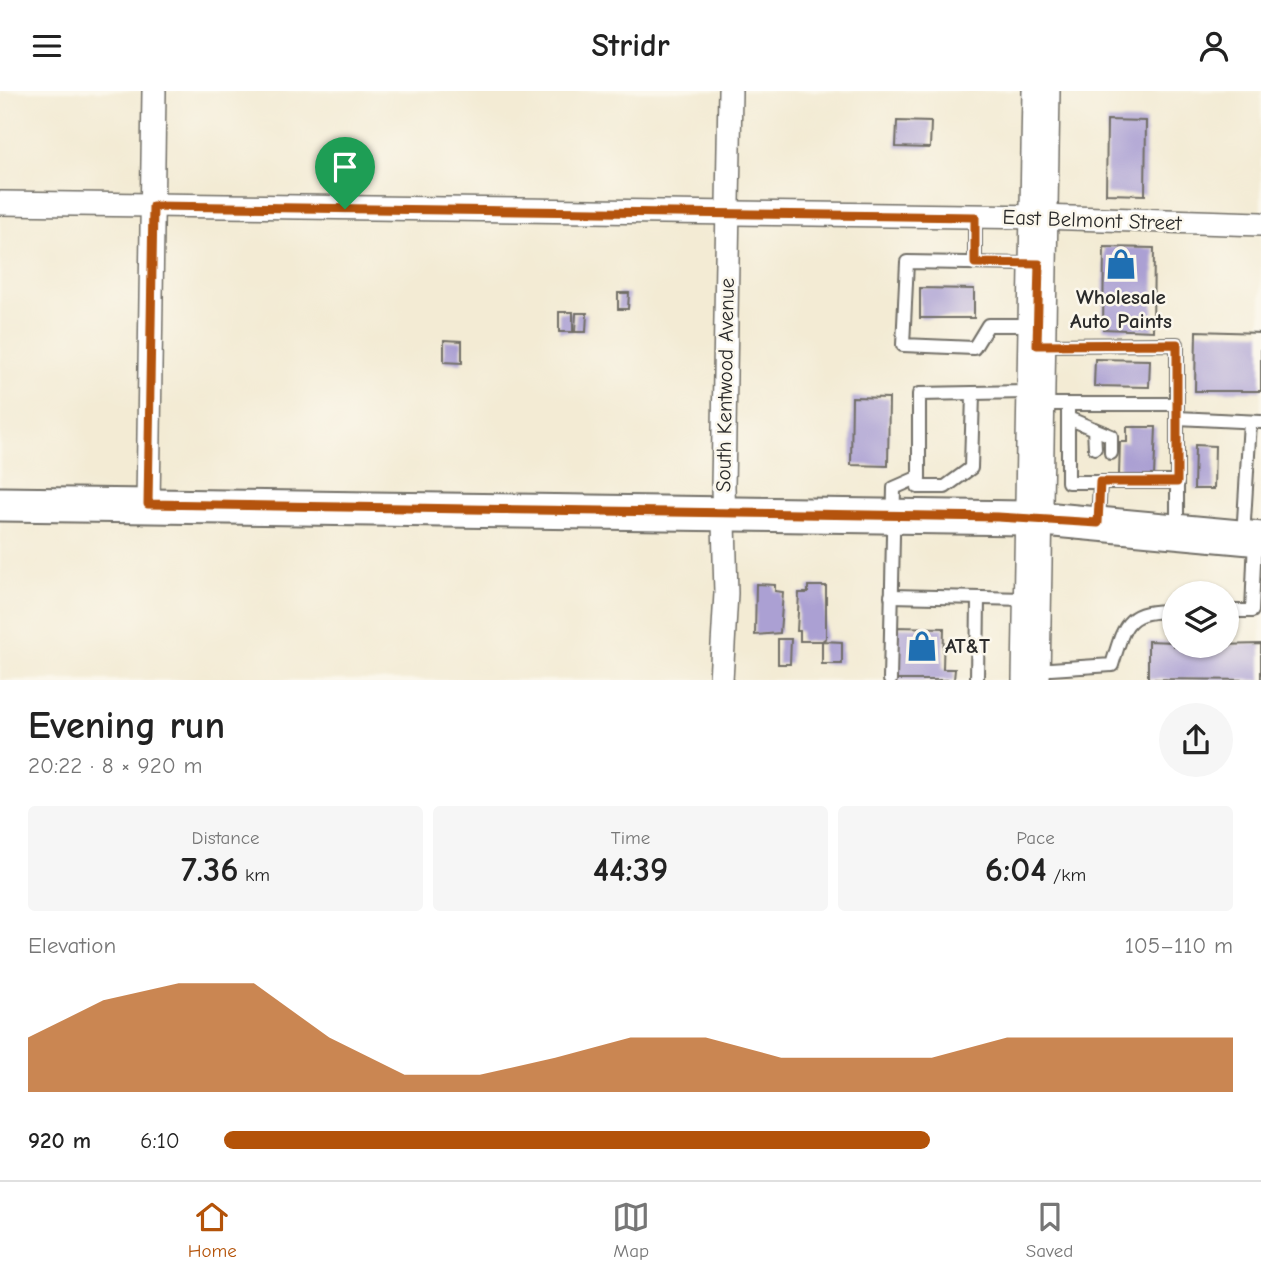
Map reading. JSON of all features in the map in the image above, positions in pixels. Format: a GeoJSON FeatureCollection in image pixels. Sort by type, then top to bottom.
{"type":"FeatureCollection","features":[{"type":"Feature","properties":{"kind":"main road"},"geometry":{"type":"LineString","coordinates":[[1031,675],[1033,518],[1051,470],[1052,404],[1037,335],[1041,91]]}},
{"type":"Feature","properties":{"kind":"main road"},"geometry":{"type":"LineString","coordinates":[[0,504],[1033,518],[1253,538]]}},
{"type":"Feature","properties":{"kind":"street"},"geometry":{"type":"LineString","coordinates":[[148,504],[155,91]]}},
{"type":"Feature","properties":{"kind":"street","name":"South Kentwood Avenue"},"geometry":{"type":"LineString","coordinates":[[721,680],[726,593],[723,513],[730,91]]}},
{"type":"Feature","properties":{"kind":"street","name":"East Belmont Street"},"geometry":{"type":"LineString","coordinates":[[0,202],[1040,218],[1261,224]]}},
{"type":"Feature","properties":{"kind":"lane"},"geometry":{"type":"LineString","coordinates":[[975,217],[975,263]]}},
{"type":"Feature","properties":{"kind":"lane"},"geometry":{"type":"LineString","coordinates":[[1039,264],[907,262],[903,345],[974,348],[988,324],[1037,335],[1177,344],[1177,530]]}},
{"type":"Feature","properties":{"kind":"lane"},"geometry":{"type":"LineString","coordinates":[[973,393],[969,433],[971,468],[945,487],[918,487],[925,456],[919,394],[973,393],[1052,404],[1177,404]]}},
{"type":"Feature","properties":{"kind":"lane"},"geometry":{"type":"LineString","coordinates":[[1052,404],[1111,436],[1111,453]]}},
{"type":"Feature","properties":{"kind":"lane"},"geometry":{"type":"LineString","coordinates":[[1177,418],[1256,422],[1252,611],[1239,611]]}},
{"type":"Feature","properties":{"kind":"lane"},"geometry":{"type":"LineString","coordinates":[[1094,429],[1095,448]]}},
{"type":"Feature","properties":{"kind":"lane"},"geometry":{"type":"LineString","coordinates":[[1095,468],[1103,480],[1098,523]]}},
{"type":"Feature","properties":{"kind":"lane"},"geometry":{"type":"LineString","coordinates":[[1051,470],[1068,482],[1177,482]]}},
{"type":"Feature","properties":{"kind":"lane"},"geometry":{"type":"LineString","coordinates":[[890,680],[894,488],[919,477]]}},
{"type":"Feature","properties":{"kind":"lane"},"geometry":{"type":"LineString","coordinates":[[891,596],[1032,599]]}},
{"type":"Feature","properties":{"kind":"lane"},"geometry":{"type":"LineString","coordinates":[[977,680],[978,598]]}},
{"type":"Feature","properties":{"kind":"lane"},"geometry":{"type":"LineString","coordinates":[[1031,675],[1112,665],[1122,632],[1131,617],[1148,611],[1162,611]]}},
{"type":"Feature","properties":{"kind":"building"},"geometry":{"type":"Polygon","coordinates":[[[1107,120],[1146,121],[1145,195],[1106,194],[1107,120]]]}},
{"type":"Feature","properties":{"kind":"building"},"geometry":{"type":"Polygon","coordinates":[[[897,121],[931,122],[930,148],[896,147],[897,121]]]}},
{"type":"Feature","properties":{"kind":"building"},"geometry":{"type":"Polygon","coordinates":[[[1104,247],[1154,248],[1153,331],[1103,329],[1104,247]]]}},
{"type":"Feature","properties":{"kind":"building"},"geometry":{"type":"Polygon","coordinates":[[[920,288],[974,289],[974,318],[920,318],[920,288]]]}},
{"type":"Feature","properties":{"kind":"building"},"geometry":{"type":"Polygon","coordinates":[[[618,293],[629,293],[628,309],[618,309],[618,293]]]}},
{"type":"Feature","properties":{"kind":"building"},"geometry":{"type":"Polygon","coordinates":[[[559,312],[573,312],[573,332],[559,332],[559,312]]]}},
{"type":"Feature","properties":{"kind":"building"},"geometry":{"type":"Polygon","coordinates":[[[576,313],[587,313],[586,332],[575,332],[576,313]]]}},
{"type":"Feature","properties":{"kind":"building"},"geometry":{"type":"Polygon","coordinates":[[[1196,331],[1261,333],[1261,391],[1195,391],[1196,331]]]}},
{"type":"Feature","properties":{"kind":"building"},"geometry":{"type":"Polygon","coordinates":[[[444,340],[462,341],[462,363],[444,362],[444,340]]]}},
{"type":"Feature","properties":{"kind":"building"},"geometry":{"type":"Polygon","coordinates":[[[1095,359],[1150,360],[1149,387],[1094,386],[1095,359]]]}},
{"type":"Feature","properties":{"kind":"building"},"geometry":{"type":"Polygon","coordinates":[[[852,397],[889,398],[888,466],[851,465],[852,397]]]}},
{"type":"Feature","properties":{"kind":"building"},"geometry":{"type":"Polygon","coordinates":[[[1127,427],[1156,427],[1154,476],[1119,475],[1120,442],[1127,442],[1127,427]]]}},
{"type":"Feature","properties":{"kind":"building"},"geometry":{"type":"Polygon","coordinates":[[[1195,445],[1215,446],[1214,489],[1194,489],[1195,445]]]}},
{"type":"Feature","properties":{"kind":"building"},"geometry":{"type":"Polygon","coordinates":[[[756,584],[775,585],[775,591],[783,592],[780,633],[755,635],[756,584]]]}},
{"type":"Feature","properties":{"kind":"building"},"geometry":{"type":"Polygon","coordinates":[[[808,586],[826,586],[826,638],[822,641],[800,641],[800,631],[797,631],[799,593],[808,593],[808,586]]]}},
{"type":"Feature","properties":{"kind":"building"},"geometry":{"type":"Polygon","coordinates":[[[894,627],[944,628],[943,669],[955,669],[954,680],[892,680],[894,627]]]}},
{"type":"Feature","properties":{"kind":"building"},"geometry":{"type":"Polygon","coordinates":[[[778,639],[791,639],[790,664],[778,664],[778,639]]]}},
{"type":"Feature","properties":{"kind":"building"},"geometry":{"type":"Polygon","coordinates":[[[822,641],[842,642],[842,664],[822,664],[822,641]]]}},
{"type":"Feature","properties":{"kind":"building"},"geometry":{"type":"Polygon","coordinates":[[[1148,641],[1162,642],[1162,658],[1239,658],[1239,645],[1261,644],[1261,680],[1148,679],[1148,641]]]}},
{"type":"Feature","properties":{"kind":"place","name":"Wholesale Auto Paints"},"geometry":{"type":"Point","coordinates":[1121,264]}},
{"type":"Feature","properties":{"kind":"place","name":"AT&T"},"geometry":{"type":"Point","coordinates":[922,646]}},
{"type":"Feature","properties":{"kind":"route"},"geometry":{"type":"LineString","coordinates":[[153,206],[345,209],[975,217],[975,263],[1039,264],[1037,345],[1177,344],[1177,482],[1100,482],[1098,523],[998,517],[148,504],[153,206]]}}]}
